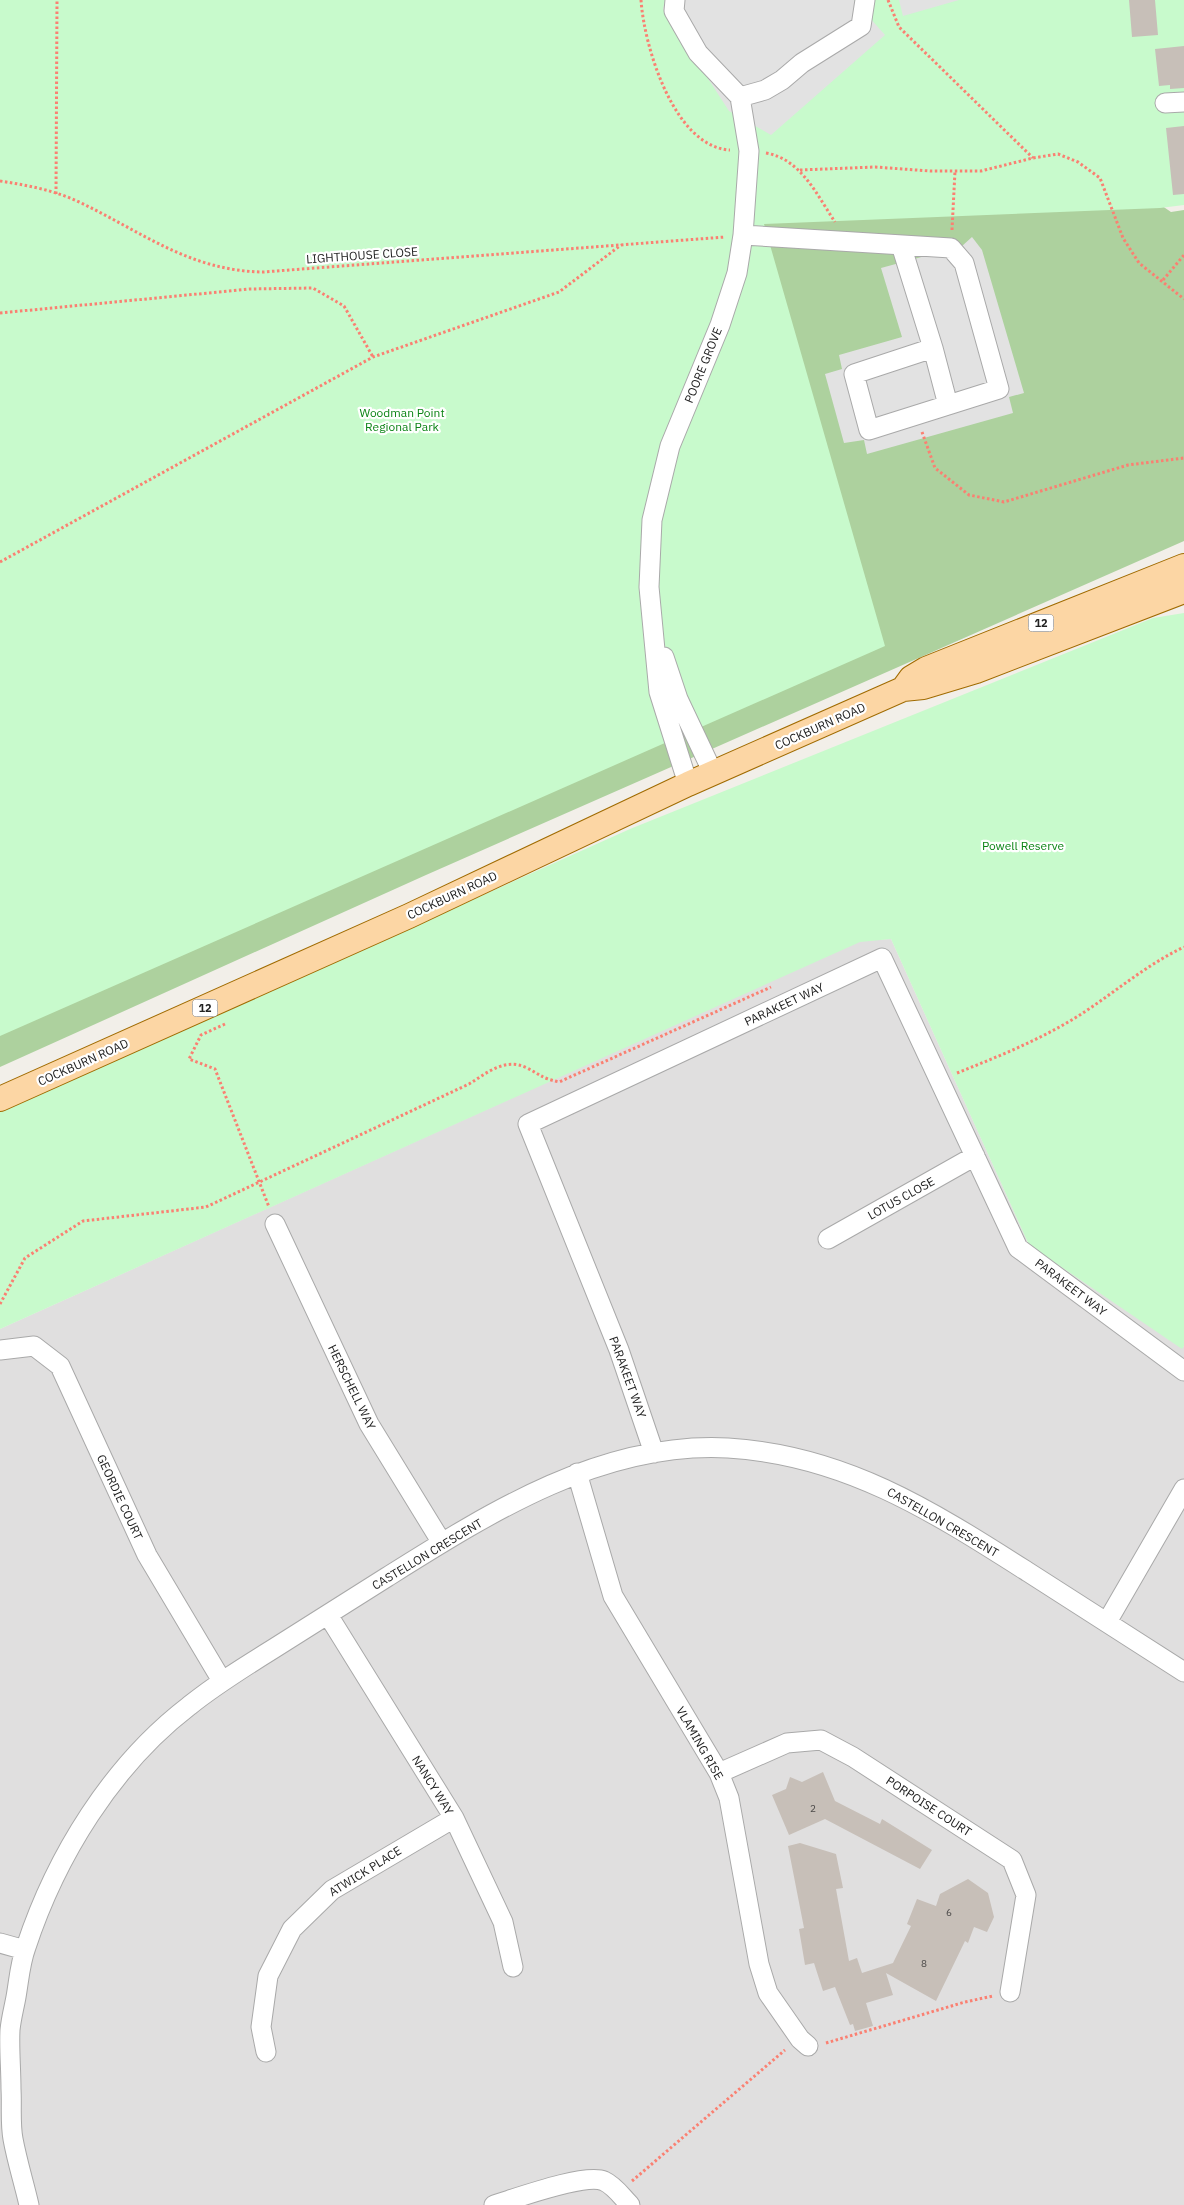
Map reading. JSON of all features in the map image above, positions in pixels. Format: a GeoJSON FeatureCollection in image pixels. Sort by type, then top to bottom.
{"type":"FeatureCollection","features":[{"type":"Feature","properties":{"kind":"main road","name":"COCKBURN ROAD"},"geometry":{"type":"LineString","coordinates":[[903,689],[912,678],[926,669],[1184,566]]}},
{"type":"Feature","properties":{"kind":"main road","name":"COCKBURN ROAD"},"geometry":{"type":"LineString","coordinates":[[0,1099],[409,916],[688,784],[903,689],[923,687],[976,671],[1184,592]]}},
{"type":"Feature","properties":{"kind":"street"},"geometry":{"type":"LineString","coordinates":[[675,0],[674,11],[698,53],[740,97],[765,90],[782,80],[802,63],[861,26],[865,0]]}},
{"type":"Feature","properties":{"kind":"street","name":"POORE GROVE"},"geometry":{"type":"LineString","coordinates":[[688,784],[660,692],[649,587],[652,520],[670,446],[720,325],[734,281],[743,235],[749,151],[740,97]]}},
{"type":"Feature","properties":{"kind":"street"},"geometry":{"type":"LineString","coordinates":[[1165,103],[1184,102]]}},
{"type":"Feature","properties":{"kind":"street"},"geometry":{"type":"LineString","coordinates":[[743,235],[847,240],[950,248],[964,264],[999,389],[869,430],[854,374],[933,348]]}},
{"type":"Feature","properties":{"kind":"street"},"geometry":{"type":"LineString","coordinates":[[901,245],[948,404]]}},
{"type":"Feature","properties":{"kind":"street","name":"POORE GROVE"},"geometry":{"type":"LineString","coordinates":[[654,630],[678,699],[713,774]]}},
{"type":"Feature","properties":{"kind":"street","name":"PARAKEET WAY"},"geometry":{"type":"LineString","coordinates":[[654,1453],[619,1350],[528,1124],[882,958],[1018,1248],[1184,1371]]}},
{"type":"Feature","properties":{"kind":"street","name":"LOTUS CLOSE"},"geometry":{"type":"LineString","coordinates":[[828,1239],[975,1156]]}},
{"type":"Feature","properties":{"kind":"street","name":"HERSCHELL WAY"},"geometry":{"type":"LineString","coordinates":[[275,1224],[369,1424],[442,1542]]}},
{"type":"Feature","properties":{"kind":"street","name":"GEORDIE COURT"},"geometry":{"type":"LineString","coordinates":[[0,1350],[34,1346],[60,1366],[147,1555],[222,1681]]}},
{"type":"Feature","properties":{"kind":"street","name":"CASTELLON CRESCENT"},"geometry":{"type":"LineString","coordinates":[[29,2205],[12,2136],[10,2029],[25,1950],[61,1862],[90,1815],[123,1771],[150,1740],[186,1707],[222,1681],[442,1542],[519,1499],[577,1473],[617,1460],[654,1453],[697,1448],[727,1448],[786,1456],[839,1470],[873,1482],[909,1500],[984,1544],[1184,1672]]}},
{"type":"Feature","properties":{"kind":"street","name":"VLAMING RISE"},"geometry":{"type":"LineString","coordinates":[[577,1473],[613,1596],[719,1773],[729,1798],[760,1964],[768,1993],[775,2006],[800,2039],[808,2046]]}},
{"type":"Feature","properties":{"kind":"street"},"geometry":{"type":"LineString","coordinates":[[1107,1622],[1184,1489]]}},
{"type":"Feature","properties":{"kind":"street","name":"NANCY WAY"},"geometry":{"type":"LineString","coordinates":[[328,1615],[454,1818],[503,1922],[513,1967]]}},
{"type":"Feature","properties":{"kind":"street","name":"PORPOISE COURT"},"geometry":{"type":"LineString","coordinates":[[719,1773],[787,1743],[821,1740],[854,1757],[1012,1860],[1026,1895],[1010,1992]]}},
{"type":"Feature","properties":{"kind":"street","name":"ATWICK PLACE"},"geometry":{"type":"LineString","coordinates":[[266,2052],[261,2027],[268,1976],[292,1929],[332,1890],[454,1818]]}},
{"type":"Feature","properties":{"kind":"street"},"geometry":{"type":"LineString","coordinates":[[0,1943],[25,1950]]}},
{"type":"Feature","properties":{"kind":"street"},"geometry":{"type":"LineString","coordinates":[[494,2205],[588,2179],[599,2180],[609,2184],[630,2205]]}},
{"type":"Feature","properties":{"kind":"path"},"geometry":{"type":"LineString","coordinates":[[56,194],[57,0]]}},
{"type":"Feature","properties":{"kind":"path"},"geometry":{"type":"LineString","coordinates":[[641,0],[642,20],[653,58],[672,104],[688,128],[704,141],[722,149],[772,154],[785,159],[800,170],[847,240]]}},
{"type":"Feature","properties":{"kind":"path"},"geometry":{"type":"LineString","coordinates":[[888,0],[899,27],[1033,158]]}},
{"type":"Feature","properties":{"kind":"path"},"geometry":{"type":"LineString","coordinates":[[800,170],[874,167],[982,171],[1033,158],[1058,154],[1078,162],[1100,178],[1123,238],[1139,263],[1163,280],[1184,299]]}},
{"type":"Feature","properties":{"kind":"path"},"geometry":{"type":"LineString","coordinates":[[950,248],[955,171]]}},
{"type":"Feature","properties":{"kind":"path","name":"LIGHTHOUSE CLOSE"},"geometry":{"type":"LineString","coordinates":[[0,181],[34,187],[76,200],[174,253],[241,272],[263,272],[743,235]]}},
{"type":"Feature","properties":{"kind":"path"},"geometry":{"type":"LineString","coordinates":[[0,562],[373,357],[559,292],[622,245]]}},
{"type":"Feature","properties":{"kind":"path"},"geometry":{"type":"LineString","coordinates":[[1163,280],[1184,255]]}},
{"type":"Feature","properties":{"kind":"path"},"geometry":{"type":"LineString","coordinates":[[0,313],[250,289],[313,288],[344,306],[373,357]]}},
{"type":"Feature","properties":{"kind":"path"},"geometry":{"type":"LineString","coordinates":[[917,415],[935,468],[968,495],[1004,502],[1128,465],[1184,458]]}},
{"type":"Feature","properties":{"kind":"path"},"geometry":{"type":"LineString","coordinates":[[228,1022],[200,1035],[189,1059],[214,1069],[275,1224]]}},
{"type":"Feature","properties":{"kind":"path"},"geometry":{"type":"LineString","coordinates":[[831,2043],[983,1998]]}},
{"type":"Feature","properties":{"kind":"path"},"geometry":{"type":"LineString","coordinates":[[630,2182],[785,2050]]}},
{"type":"Feature","properties":{"kind":"shaded area"},"geometry":{"type":"Polygon","coordinates":[[[665,0],[854,0],[885,35],[771,135],[729,111],[663,9],[665,0]]]}},
{"type":"Feature","properties":{"kind":"shaded area"},"geometry":{"type":"Polygon","coordinates":[[[899,0],[959,0],[903,16],[899,0]]]}},
{"type":"Feature","properties":{"kind":"shaded area"},"geometry":{"type":"Polygon","coordinates":[[[972,237],[982,250],[1024,393],[1009,397],[1013,413],[867,454],[864,440],[844,443],[825,374],[842,369],[839,355],[902,337],[881,268],[962,246],[972,237]]]}},
{"type":"Feature","properties":{"kind":"shaded area"},"geometry":{"type":"Polygon","coordinates":[[[891,939],[1029,1245],[1182,1348],[1184,1346],[1184,2205],[0,2205],[0,1329],[860,941],[891,939]]]}},
{"type":"Feature","properties":{"kind":"green space","name":"Woodman Point Regional Park"},"geometry":{"type":"Polygon","coordinates":[[[0,0],[1114,173],[1171,212],[1184,210],[1184,541],[426,875],[0,1067],[0,0]]]}},
{"type":"Feature","properties":{"kind":"green space","name":"Woodman Point Regional Park"},"geometry":{"type":"Polygon","coordinates":[[[0,0],[1184,0],[1184,205],[1160,208],[764,224],[885,646],[0,1036],[0,0]]]}},
{"type":"Feature","properties":{"kind":"green space","name":"Powell Reserve"},"geometry":{"type":"Polygon","coordinates":[[[1184,613],[1184,1346],[1182,1349],[1029,1245],[891,939],[860,942],[0,1329],[0,1112],[630,829],[1153,618],[1184,613]]]}},
{"type":"Feature","properties":{"kind":"building"},"geometry":{"type":"Polygon","coordinates":[[[1129,0],[1155,0],[1158,35],[1132,37],[1129,0]]]}},
{"type":"Feature","properties":{"kind":"building"},"geometry":{"type":"Polygon","coordinates":[[[1184,46],[1184,88],[1170,89],[1170,85],[1159,86],[1155,49],[1184,46]]]}},
{"type":"Feature","properties":{"kind":"building"},"geometry":{"type":"Polygon","coordinates":[[[1184,126],[1184,194],[1173,195],[1166,128],[1184,126]]]}},
{"type":"Feature","properties":{"kind":"building"},"geometry":{"type":"Polygon","coordinates":[[[823,1772],[835,1801],[880,1824],[882,1819],[932,1850],[920,1869],[825,1819],[789,1835],[772,1795],[786,1789],[790,1777],[802,1782],[823,1772]]]}},
{"type":"Feature","properties":{"kind":"building"},"geometry":{"type":"Polygon","coordinates":[[[800,1843],[836,1854],[843,1888],[836,1889],[849,1961],[857,1958],[862,1973],[893,1963],[911,1926],[907,1924],[917,1899],[936,1906],[940,1894],[968,1879],[988,1893],[994,1917],[987,1932],[974,1927],[968,1943],[965,1941],[936,2001],[886,1973],[893,1995],[866,2003],[873,2026],[855,2031],[853,2024],[850,2025],[835,1987],[823,1991],[814,1963],[805,1965],[799,1929],[804,1928],[788,1846],[800,1843]]]}}]}
